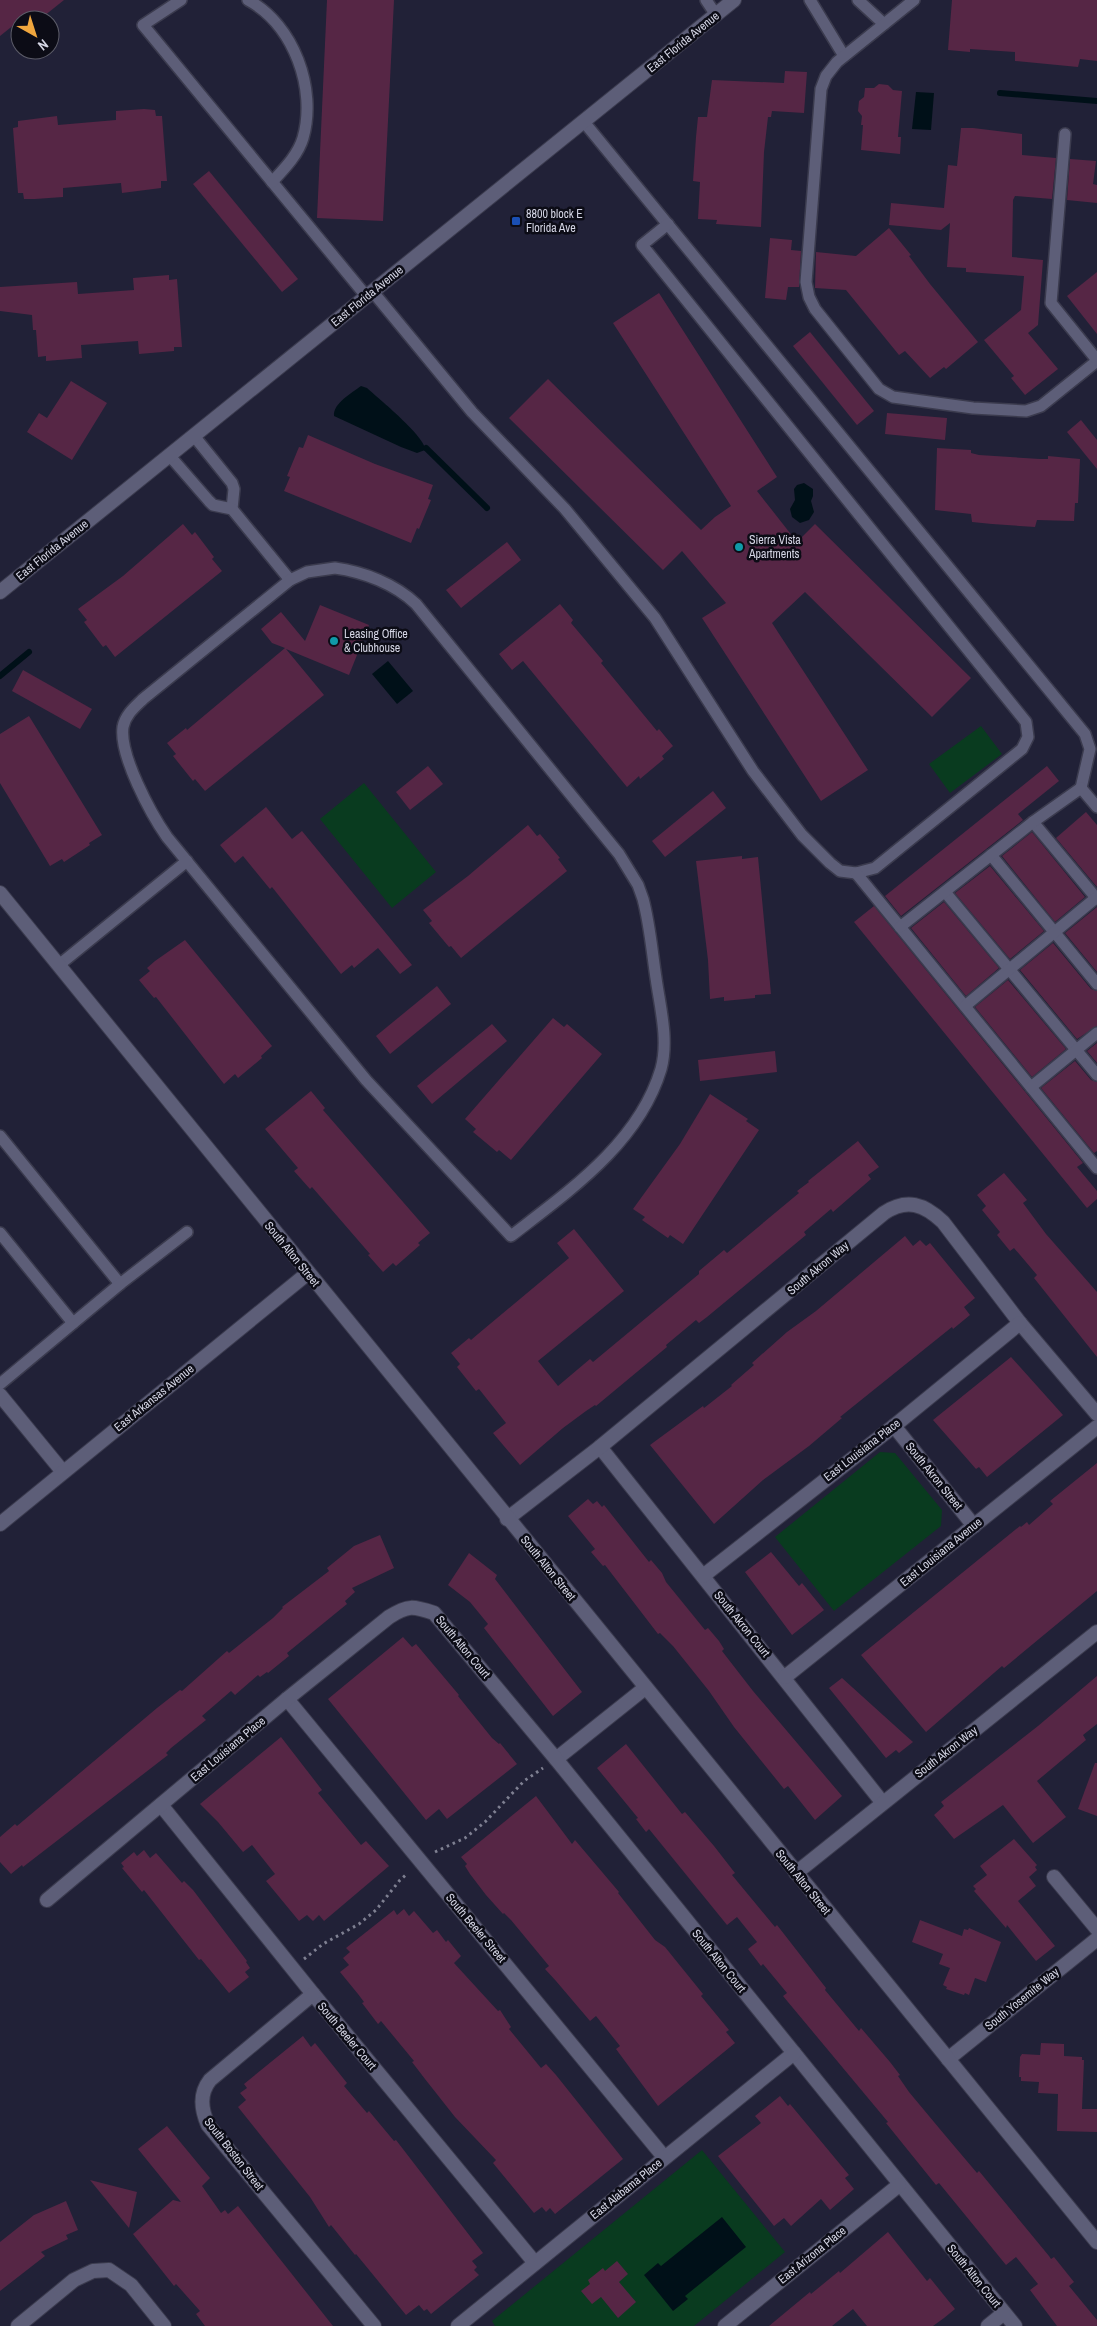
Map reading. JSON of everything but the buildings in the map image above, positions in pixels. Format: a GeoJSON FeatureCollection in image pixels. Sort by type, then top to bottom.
{"type":"FeatureCollection","features":[{"type":"Feature","properties":{"kind":"street","name":"East Florida Avenue"},"geometry":{"type":"LineString","coordinates":[[0,592],[734,0]]}},
{"type":"Feature","properties":{"kind":"street","name":"South Alton Street"},"geometry":{"type":"LineString","coordinates":[[0,893],[507,1519],[1097,2242]]}},
{"type":"Feature","properties":{"kind":"street","name":"South Akron Way"},"geometry":{"type":"LineString","coordinates":[[507,1519],[600,1447],[896,1205],[919,1206],[932,1211],[943,1222],[1020,1322],[1097,1414]]}},
{"type":"Feature","properties":{"kind":"street","name":"East Arkansas Avenue"},"geometry":{"type":"LineString","coordinates":[[0,1524],[308,1273]]}},
{"type":"Feature","properties":{"kind":"street","name":"East Louisiana Place"},"geometry":{"type":"LineString","coordinates":[[703,1576],[894,1426],[1020,1322]]}},
{"type":"Feature","properties":{"kind":"street"},"geometry":{"type":"LineString","coordinates":[[0,1396],[63,1472]]}},
{"type":"Feature","properties":{"kind":"street","name":"South Akron Street"},"geometry":{"type":"LineString","coordinates":[[894,1426],[974,1526]]}},
{"type":"Feature","properties":{"kind":"street","name":"East Louisiana Avenue"},"geometry":{"type":"LineString","coordinates":[[785,1677],[1097,1427]]}},
{"type":"Feature","properties":{"kind":"street","name":"South Akron Court"},"geometry":{"type":"LineString","coordinates":[[600,1447],[785,1677],[882,1802]]}},
{"type":"Feature","properties":{"kind":"street","name":"East Louisiana Place"},"geometry":{"type":"LineString","coordinates":[[47,1900],[287,1699],[389,1617],[401,1609],[414,1607]]}},
{"type":"Feature","properties":{"kind":"street","name":"South Alton Court"},"geometry":{"type":"LineString","coordinates":[[414,1607],[434,1613],[556,1760],[1015,2326]]}},
{"type":"Feature","properties":{"kind":"street","name":"South Akron Way"},"geometry":{"type":"LineString","coordinates":[[796,1873],[882,1802],[1097,1632]]}},
{"type":"Feature","properties":{"kind":"street"},"geometry":{"type":"LineString","coordinates":[[556,1760],[645,1688]]}},
{"type":"Feature","properties":{"kind":"street","name":"South Beeler Street"},"geometry":{"type":"LineString","coordinates":[[287,1699],[664,2157]]}},
{"type":"Feature","properties":{"kind":"street","name":"South Beeler Court"},"geometry":{"type":"LineString","coordinates":[[161,1805],[313,1994],[535,2263]]}},
{"type":"Feature","properties":{"kind":"street"},"geometry":{"type":"LineString","coordinates":[[1054,1876],[1097,1929]]}},
{"type":"Feature","properties":{"kind":"street","name":"South Yosemite Way"},"geometry":{"type":"LineString","coordinates":[[948,2059],[1097,1939]]}},
{"type":"Feature","properties":{"kind":"street","name":"South Boston Street"},"geometry":{"type":"LineString","coordinates":[[313,1994],[210,2080],[203,2089],[204,2116],[208,2125],[374,2326]]}},
{"type":"Feature","properties":{"kind":"street","name":"East Alabama Place"},"geometry":{"type":"LineString","coordinates":[[458,2326],[794,2053]]}},
{"type":"Feature","properties":{"kind":"street","name":"East Arizona Place"},"geometry":{"type":"LineString","coordinates":[[725,2326],[899,2185]]}},
{"type":"Feature","properties":{"kind":"street"},"geometry":{"type":"LineString","coordinates":[[18,2326],[74,2280],[93,2270],[109,2270],[131,2285],[164,2326]]}},
{"type":"Feature","properties":{"kind":"street"},"geometry":{"type":"LineString","coordinates":[[988,2326],[1004,2313]]}},
{"type":"Feature","properties":{"kind":"lane"},"geometry":{"type":"LineString","coordinates":[[181,0],[143,25],[272,182],[472,412],[565,509],[655,618],[761,782],[802,835],[835,867],[846,872],[856,873],[874,868],[1022,749],[1028,737],[1028,727],[1023,717],[642,246],[668,224]]}},
{"type":"Feature","properties":{"kind":"lane"},"geometry":{"type":"LineString","coordinates":[[248,0],[264,12],[280,30],[296,56],[306,88],[308,104],[303,138],[286,167],[272,182]]}},
{"type":"Feature","properties":{"kind":"lane"},"geometry":{"type":"LineString","coordinates":[[706,0],[716,15]]}},
{"type":"Feature","properties":{"kind":"lane"},"geometry":{"type":"LineString","coordinates":[[810,0],[844,56]]}},
{"type":"Feature","properties":{"kind":"lane"},"geometry":{"type":"LineString","coordinates":[[858,0],[884,24]]}},
{"type":"Feature","properties":{"kind":"lane"},"geometry":{"type":"LineString","coordinates":[[914,0],[844,56],[826,76],[821,89],[806,282],[809,297],[815,309],[878,389],[893,397],[973,408],[1026,411],[1041,406],[1097,360],[1051,304],[1066,134]]}},
{"type":"Feature","properties":{"kind":"lane"},"geometry":{"type":"LineString","coordinates":[[584,122],[1085,734],[1090,749],[1081,788],[1033,822],[900,927]]}},
{"type":"Feature","properties":{"kind":"lane"},"geometry":{"type":"LineString","coordinates":[[194,436],[232,484],[234,489],[232,510]]}},
{"type":"Feature","properties":{"kind":"lane"},"geometry":{"type":"LineString","coordinates":[[169,455],[213,505],[232,510],[290,580]]}},
{"type":"Feature","properties":{"kind":"lane"},"geometry":{"type":"LineString","coordinates":[[335,568],[348,570],[380,581],[408,596],[624,861],[641,890],[645,906],[662,1027],[663,1052],[661,1068],[644,1108],[615,1147],[594,1169],[511,1236],[366,1080],[158,824],[144,797],[124,740],[123,727],[125,718],[143,699],[290,580],[306,572],[335,568]]}},
{"type":"Feature","properties":{"kind":"lane"},"geometry":{"type":"LineString","coordinates":[[1081,788],[1097,807]]}},
{"type":"Feature","properties":{"kind":"lane"},"geometry":{"type":"LineString","coordinates":[[965,1006],[1097,898],[1033,822]]}},
{"type":"Feature","properties":{"kind":"lane"},"geometry":{"type":"LineString","coordinates":[[991,855],[1097,984]]}},
{"type":"Feature","properties":{"kind":"lane"},"geometry":{"type":"LineString","coordinates":[[59,965],[188,861]]}},
{"type":"Feature","properties":{"kind":"lane"},"geometry":{"type":"LineString","coordinates":[[856,873],[1097,1168]]}},
{"type":"Feature","properties":{"kind":"lane"},"geometry":{"type":"LineString","coordinates":[[944,892],[1097,1076]]}},
{"type":"Feature","properties":{"kind":"lane"},"geometry":{"type":"LineString","coordinates":[[1031,1087],[1097,1033]]}},
{"type":"Feature","properties":{"kind":"lane"},"geometry":{"type":"LineString","coordinates":[[0,1136],[120,1284]]}},
{"type":"Feature","properties":{"kind":"lane"},"geometry":{"type":"LineString","coordinates":[[0,1384],[186,1232]]}},
{"type":"Feature","properties":{"kind":"lane"},"geometry":{"type":"LineString","coordinates":[[0,1233],[73,1323]]}},
{"type":"Feature","properties":{"kind":"green space"},"geometry":{"type":"Polygon","coordinates":[[[981,726],[1002,754],[950,793],[929,764],[981,726]]]}},
{"type":"Feature","properties":{"kind":"green space"},"geometry":{"type":"Polygon","coordinates":[[[364,783],[436,872],[392,908],[320,819],[364,783]]]}},
{"type":"Feature","properties":{"kind":"green space"},"geometry":{"type":"Polygon","coordinates":[[[880,1452],[895,1453],[942,1510],[941,1526],[834,1611],[775,1537],[880,1452]]]}},
{"type":"Feature","properties":{"kind":"green space"},"geometry":{"type":"Polygon","coordinates":[[[702,2150],[785,2252],[694,2326],[495,2326],[492,2321],[702,2150]]]}},
{"type":"Feature","properties":{"kind":"shaded area"},"geometry":{"type":"Polygon","coordinates":[[[916,92],[934,93],[931,130],[912,129],[916,92]]]}},
{"type":"Feature","properties":{"kind":"shaded area"},"geometry":{"type":"Polygon","coordinates":[[[361,386],[367,388],[410,428],[424,444],[425,450],[417,453],[334,416],[340,403],[361,386]]]}},
{"type":"Feature","properties":{"kind":"shaded area"},"geometry":{"type":"Polygon","coordinates":[[[804,483],[813,489],[811,501],[814,512],[809,520],[800,523],[792,517],[790,509],[795,500],[794,489],[797,485],[804,483]]]}},
{"type":"Feature","properties":{"kind":"shaded area"},"geometry":{"type":"Polygon","coordinates":[[[388,661],[413,691],[397,704],[372,674],[388,661]]]}},
{"type":"Feature","properties":{"kind":"shaded area"},"geometry":{"type":"Polygon","coordinates":[[[722,2217],[746,2247],[685,2296],[688,2299],[673,2311],[644,2275],[658,2263],[661,2266],[722,2217]]]}},
{"type":"Feature","properties":{"kind":"waterway"},"geometry":{"type":"LineString","coordinates":[[1000,93],[1097,101]]}},
{"type":"Feature","properties":{"kind":"waterway"},"geometry":{"type":"LineString","coordinates":[[426,448],[487,508]]}},
{"type":"Feature","properties":{"kind":"waterway"},"geometry":{"type":"LineString","coordinates":[[0,676],[29,652]]}},
{"type":"Feature","properties":{"kind":"place","name":"8800 block E Florida Ave"},"geometry":{"type":"Point","coordinates":[516,221]}},
{"type":"Feature","properties":{"kind":"place","name":"Sierra Vista Apartments"},"geometry":{"type":"Point","coordinates":[739,547]}},
{"type":"Feature","properties":{"kind":"place","name":"Leasing Office & Clubhouse"},"geometry":{"type":"Point","coordinates":[334,641]}}]}
